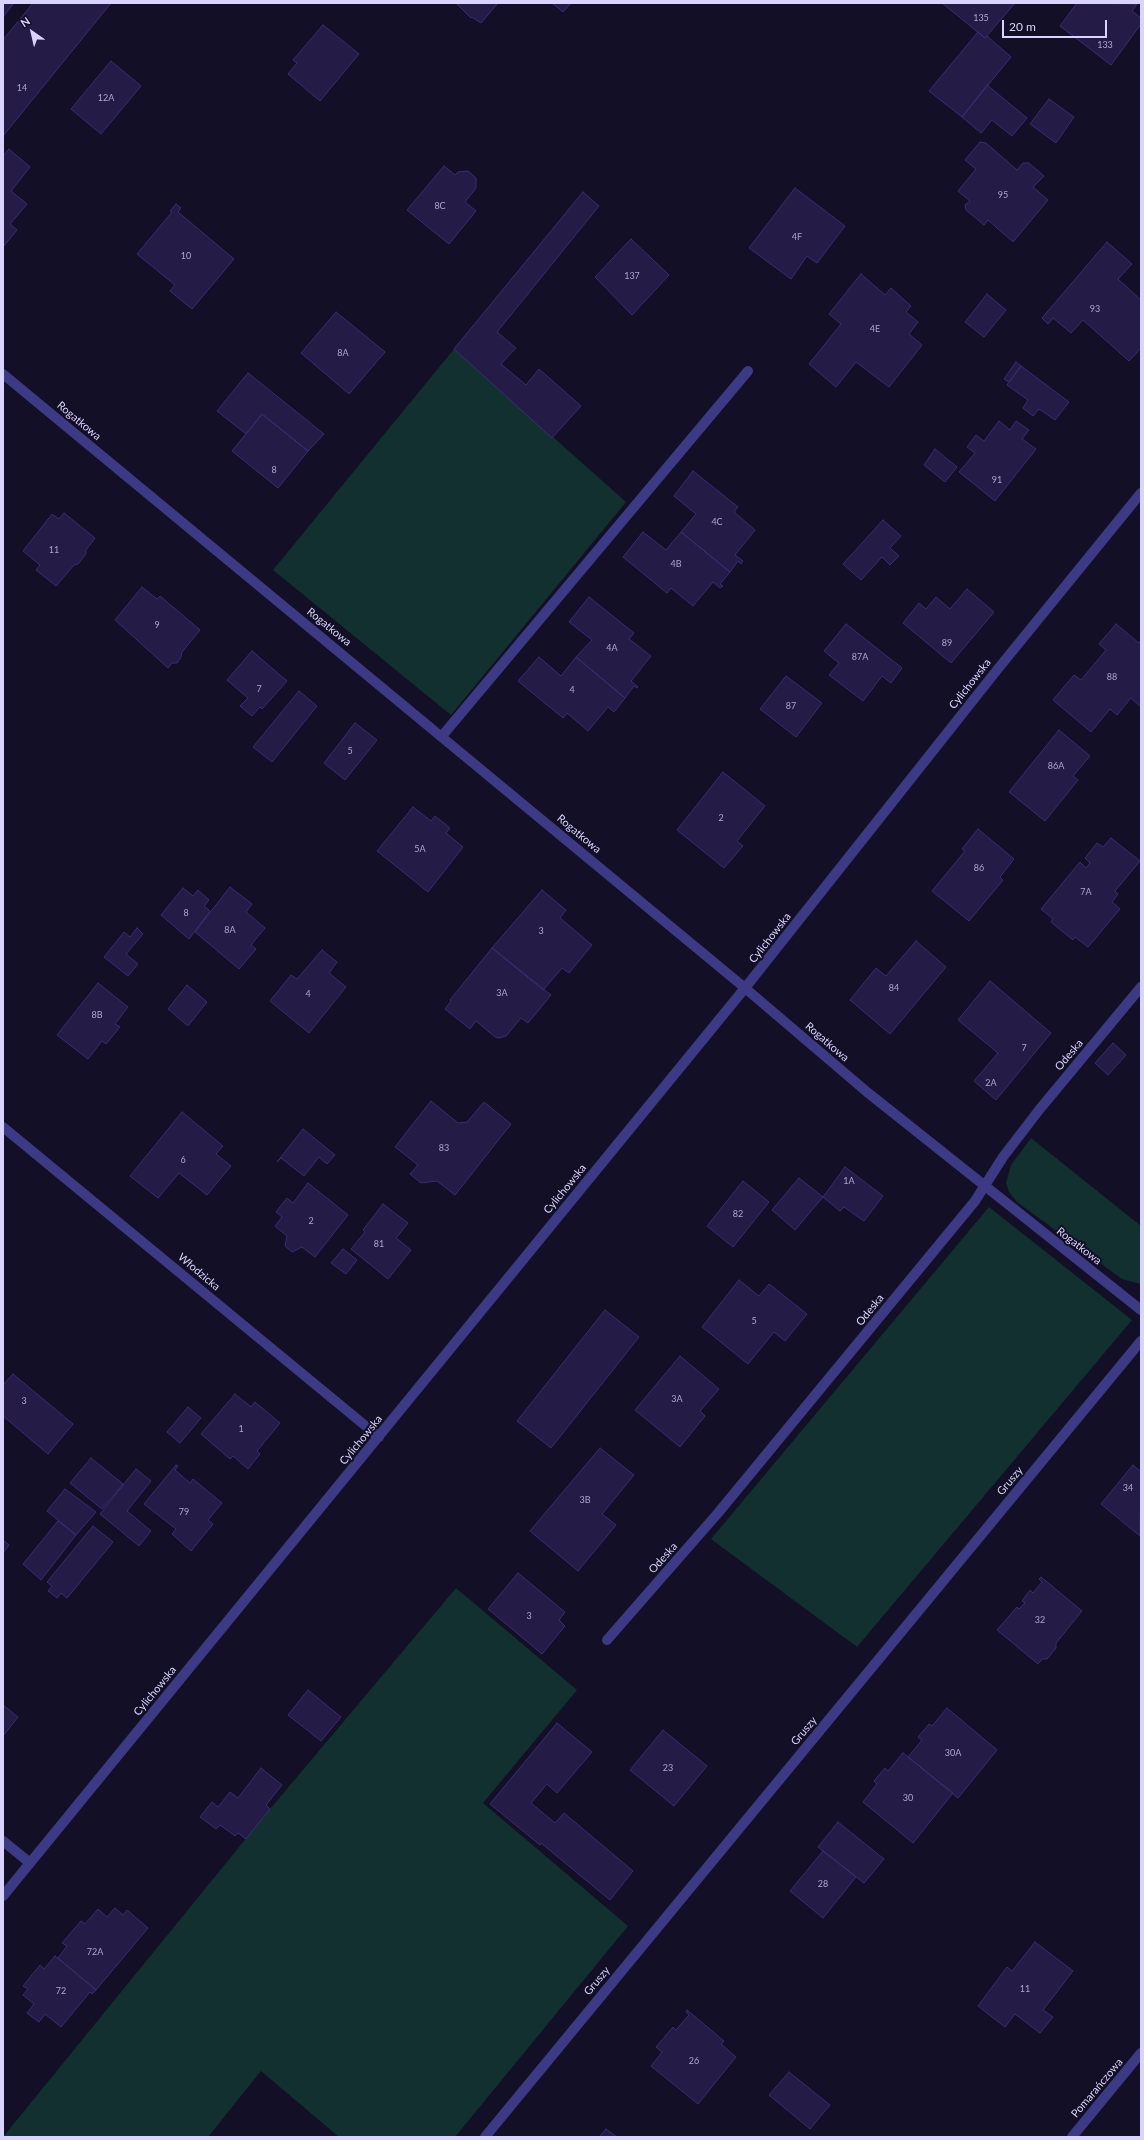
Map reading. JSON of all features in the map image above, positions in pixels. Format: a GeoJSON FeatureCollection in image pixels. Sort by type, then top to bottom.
{"type":"FeatureCollection","features":[{"type":"Feature","properties":{"kind":"street"},"geometry":{"type":"LineString","coordinates":[[442,736],[748,371]]}},
{"type":"Feature","properties":{"kind":"street","name":"Rogatkowa"},"geometry":{"type":"LineString","coordinates":[[3,374],[442,736],[745,988],[867,1092],[1141,1310]]}},
{"type":"Feature","properties":{"kind":"street","name":"Cylichowska"},"geometry":{"type":"LineString","coordinates":[[3,1896],[745,988],[997,670],[1141,493]]}},
{"type":"Feature","properties":{"kind":"street","name":"Odeska"},"geometry":{"type":"LineString","coordinates":[[606,1640],[718,1513],[974,1201],[1003,1157],[1038,1110],[1141,987]]}},
{"type":"Feature","properties":{"kind":"street","name":"Włodzicka"},"geometry":{"type":"LineString","coordinates":[[3,1127],[379,1437]]}},
{"type":"Feature","properties":{"kind":"street","name":"Gruszy"},"geometry":{"type":"LineString","coordinates":[[484,2137],[1141,1341]]}},
{"type":"Feature","properties":{"kind":"street"},"geometry":{"type":"LineString","coordinates":[[3,1840],[30,1863]]}},
{"type":"Feature","properties":{"kind":"street","name":"Pomarańczowa"},"geometry":{"type":"LineString","coordinates":[[1072,2137],[1141,2053]]}},
{"type":"Feature","properties":{"kind":"green space"},"geometry":{"type":"Polygon","coordinates":[[[454,349],[626,502],[451,715],[273,570],[454,349]]]}},
{"type":"Feature","properties":{"kind":"green space"},"geometry":{"type":"Polygon","coordinates":[[[1031,1138],[1141,1226],[1141,1284],[1122,1279],[1017,1202],[1009,1192],[1006,1183],[1011,1165],[1031,1138]]]}},
{"type":"Feature","properties":{"kind":"green space"},"geometry":{"type":"Polygon","coordinates":[[[989,1207],[1132,1320],[857,1647],[711,1539],[989,1207]]]}},
{"type":"Feature","properties":{"kind":"green space"},"geometry":{"type":"Polygon","coordinates":[[[456,1588],[577,1690],[483,1803],[628,1926],[455,2137],[339,2137],[261,2071],[208,2137],[3,2137],[270,1809],[456,1588]]]}},
{"type":"Feature","properties":{"kind":"building"},"geometry":{"type":"Polygon","coordinates":[[[3,3],[14,3],[3,17],[3,3]]]}},
{"type":"Feature","properties":{"kind":"building"},"geometry":{"type":"Polygon","coordinates":[[[33,3],[111,3],[3,136],[3,40],[33,3]]]}},
{"type":"Feature","properties":{"kind":"building"},"geometry":{"type":"Polygon","coordinates":[[[456,3],[498,3],[481,23],[472,17],[471,18],[456,3]]]}},
{"type":"Feature","properties":{"kind":"building"},"geometry":{"type":"Polygon","coordinates":[[[552,3],[571,3],[563,12],[552,3]]]}},
{"type":"Feature","properties":{"kind":"building"},"geometry":{"type":"Polygon","coordinates":[[[942,3],[1015,3],[985,38],[942,3]]]}},
{"type":"Feature","properties":{"kind":"building"},"geometry":{"type":"Polygon","coordinates":[[[1077,3],[1137,4],[1132,11],[1141,18],[1141,24],[1111,65],[1060,26],[1077,3]]]}},
{"type":"Feature","properties":{"kind":"building"},"geometry":{"type":"Polygon","coordinates":[[[323,25],[359,54],[320,101],[288,74],[297,63],[293,60],[323,25]]]}},
{"type":"Feature","properties":{"kind":"building"},"geometry":{"type":"Polygon","coordinates":[[[978,32],[985,38],[987,36],[1011,57],[962,117],[929,91],[978,32]]]}},
{"type":"Feature","properties":{"kind":"building"},"geometry":{"type":"Polygon","coordinates":[[[111,61],[141,86],[101,134],[71,109],[111,61]]]}},
{"type":"Feature","properties":{"kind":"building"},"geometry":{"type":"Polygon","coordinates":[[[987,85],[1027,118],[1012,136],[992,120],[981,133],[962,117],[987,85]]]}},
{"type":"Feature","properties":{"kind":"building"},"geometry":{"type":"Polygon","coordinates":[[[1049,99],[1074,117],[1056,143],[1030,124],[1049,99]]]}},
{"type":"Feature","properties":{"kind":"building"},"geometry":{"type":"Polygon","coordinates":[[[980,142],[986,143],[1017,170],[1023,163],[1029,163],[1044,176],[1033,187],[1048,200],[1013,242],[988,220],[984,225],[966,210],[965,205],[970,201],[958,191],[976,169],[965,160],[980,142]]]}},
{"type":"Feature","properties":{"kind":"building"},"geometry":{"type":"Polygon","coordinates":[[[9,149],[30,167],[11,191],[27,204],[10,224],[17,230],[3,247],[3,156],[9,149]]]}},
{"type":"Feature","properties":{"kind":"building"},"geometry":{"type":"Polygon","coordinates":[[[444,166],[455,175],[458,172],[468,171],[476,178],[476,188],[465,202],[476,211],[449,244],[407,210],[444,166]]]}},
{"type":"Feature","properties":{"kind":"building"},"geometry":{"type":"Polygon","coordinates":[[[795,188],[845,226],[817,263],[807,256],[791,279],[749,248],[795,188]]]}},
{"type":"Feature","properties":{"kind":"building"},"geometry":{"type":"Polygon","coordinates":[[[583,192],[599,206],[497,332],[516,348],[501,364],[526,385],[539,369],[581,406],[552,438],[454,349],[583,192]]]}},
{"type":"Feature","properties":{"kind":"building"},"geometry":{"type":"Polygon","coordinates":[[[176,204],[181,208],[178,212],[234,259],[192,309],[170,291],[175,285],[137,254],[172,212],[170,211],[176,204]]]}},
{"type":"Feature","properties":{"kind":"building"},"geometry":{"type":"Polygon","coordinates":[[[631,239],[669,275],[632,315],[595,277],[631,239]]]}},
{"type":"Feature","properties":{"kind":"building"},"geometry":{"type":"Polygon","coordinates":[[[1107,242],[1132,264],[1118,279],[1141,300],[1141,348],[1129,361],[1083,320],[1071,333],[1053,318],[1048,324],[1042,318],[1107,242]]]}},
{"type":"Feature","properties":{"kind":"building"},"geometry":{"type":"Polygon","coordinates":[[[861,274],[885,295],[891,288],[911,306],[906,312],[918,322],[909,334],[922,345],[889,387],[856,362],[836,387],[809,364],[841,324],[829,314],[861,274]]]}},
{"type":"Feature","properties":{"kind":"building"},"geometry":{"type":"Polygon","coordinates":[[[987,294],[1006,310],[984,337],[965,322],[987,294]]]}},
{"type":"Feature","properties":{"kind":"building"},"geometry":{"type":"Polygon","coordinates":[[[336,312],[385,352],[349,394],[301,353],[336,312]]]}},
{"type":"Feature","properties":{"kind":"building"},"geometry":{"type":"Polygon","coordinates":[[[1016,362],[1021,366],[1009,382],[1004,379],[1016,362]]]}},
{"type":"Feature","properties":{"kind":"building"},"geometry":{"type":"Polygon","coordinates":[[[1021,366],[1069,402],[1055,420],[1039,409],[1033,416],[1023,408],[1028,400],[1007,385],[1021,366]]]}},
{"type":"Feature","properties":{"kind":"building"},"geometry":{"type":"Polygon","coordinates":[[[248,373],[324,434],[308,451],[262,414],[246,434],[217,411],[248,373]]]}},
{"type":"Feature","properties":{"kind":"building"},"geometry":{"type":"Polygon","coordinates":[[[262,414],[308,451],[278,488],[232,451],[262,414]]]}},
{"type":"Feature","properties":{"kind":"building"},"geometry":{"type":"Polygon","coordinates":[[[999,421],[1010,430],[1016,421],[1029,430],[1022,439],[1036,449],[995,501],[959,472],[975,453],[967,447],[976,435],[984,441],[999,421]]]}},
{"type":"Feature","properties":{"kind":"building"},"geometry":{"type":"Polygon","coordinates":[[[935,449],[957,467],[945,482],[924,465],[935,449]]]}},
{"type":"Feature","properties":{"kind":"building"},"geometry":{"type":"Polygon","coordinates":[[[693,471],[738,507],[734,512],[755,530],[735,555],[743,561],[741,564],[738,561],[730,572],[681,532],[696,514],[674,496],[693,471]]]}},
{"type":"Feature","properties":{"kind":"building"},"geometry":{"type":"Polygon","coordinates":[[[64,513],[95,538],[86,550],[86,554],[78,564],[74,565],[56,586],[36,570],[40,565],[23,551],[52,514],[59,519],[64,513]]]}},
{"type":"Feature","properties":{"kind":"building"},"geometry":{"type":"Polygon","coordinates":[[[883,520],[901,536],[890,548],[899,556],[890,565],[882,557],[861,580],[843,564],[883,520]]]}},
{"type":"Feature","properties":{"kind":"building"},"geometry":{"type":"Polygon","coordinates":[[[643,532],[666,550],[681,532],[730,572],[720,584],[723,586],[720,588],[713,582],[693,606],[671,588],[667,593],[623,557],[643,532]]]}},
{"type":"Feature","properties":{"kind":"building"},"geometry":{"type":"Polygon","coordinates":[[[142,587],[157,599],[160,596],[200,630],[182,652],[177,663],[172,663],[168,668],[115,620],[142,587]]]}},
{"type":"Feature","properties":{"kind":"building"},"geometry":{"type":"Polygon","coordinates":[[[967,589],[994,612],[951,663],[903,623],[919,603],[926,609],[936,597],[950,609],[967,589]]]}},
{"type":"Feature","properties":{"kind":"building"},"geometry":{"type":"Polygon","coordinates":[[[589,597],[634,633],[629,639],[651,656],[631,681],[638,687],[637,688],[634,686],[625,698],[576,657],[592,640],[569,622],[589,597]]]}},
{"type":"Feature","properties":{"kind":"building"},"geometry":{"type":"Polygon","coordinates":[[[846,624],[902,668],[891,683],[882,676],[863,701],[829,675],[839,663],[824,651],[846,624]]]}},
{"type":"Feature","properties":{"kind":"building"},"geometry":{"type":"Polygon","coordinates":[[[1116,624],[1139,643],[1141,640],[1141,707],[1131,698],[1117,715],[1110,709],[1091,732],[1053,700],[1074,675],[1081,680],[1106,650],[1099,644],[1116,624]]]}},
{"type":"Feature","properties":{"kind":"building"},"geometry":{"type":"Polygon","coordinates":[[[252,651],[287,681],[262,709],[260,707],[252,716],[240,706],[248,698],[227,680],[252,651]]]}},
{"type":"Feature","properties":{"kind":"building"},"geometry":{"type":"Polygon","coordinates":[[[539,657],[561,676],[576,657],[625,698],[614,712],[608,707],[588,731],[567,713],[563,718],[518,681],[539,657]]]}},
{"type":"Feature","properties":{"kind":"building"},"geometry":{"type":"Polygon","coordinates":[[[786,676],[822,703],[796,737],[760,709],[786,676]]]}},
{"type":"Feature","properties":{"kind":"building"},"geometry":{"type":"Polygon","coordinates":[[[299,691],[317,706],[272,762],[253,747],[299,691]]]}},
{"type":"Feature","properties":{"kind":"building"},"geometry":{"type":"Polygon","coordinates":[[[355,723],[377,740],[345,780],[324,763],[355,723]]]}},
{"type":"Feature","properties":{"kind":"building"},"geometry":{"type":"Polygon","coordinates":[[[1059,730],[1090,756],[1073,776],[1078,780],[1045,821],[1009,792],[1059,730]]]}},
{"type":"Feature","properties":{"kind":"building"},"geometry":{"type":"Polygon","coordinates":[[[723,772],[765,806],[737,841],[743,846],[724,868],[677,830],[723,772]]]}},
{"type":"Feature","properties":{"kind":"building"},"geometry":{"type":"Polygon","coordinates":[[[413,807],[431,821],[435,816],[450,828],[446,833],[463,847],[428,892],[377,851],[413,807]]]}},
{"type":"Feature","properties":{"kind":"building"},"geometry":{"type":"Polygon","coordinates":[[[978,829],[1014,859],[1000,877],[1003,880],[969,921],[932,891],[965,851],[962,849],[978,829]]]}},
{"type":"Feature","properties":{"kind":"building"},"geometry":{"type":"Polygon","coordinates":[[[1111,838],[1140,861],[1115,891],[1118,894],[1112,902],[1120,909],[1088,947],[1075,937],[1073,940],[1051,922],[1053,919],[1041,909],[1080,862],[1086,868],[1090,863],[1085,858],[1097,843],[1103,847],[1111,838]]]}},
{"type":"Feature","properties":{"kind":"building"},"geometry":{"type":"Polygon","coordinates":[[[230,887],[252,904],[246,912],[265,928],[251,945],[256,949],[239,969],[195,932],[230,887]]]}},
{"type":"Feature","properties":{"kind":"building"},"geometry":{"type":"Polygon","coordinates":[[[183,888],[193,896],[198,890],[209,900],[204,906],[210,911],[189,939],[161,915],[183,888]]]}},
{"type":"Feature","properties":{"kind":"building"},"geometry":{"type":"Polygon","coordinates":[[[542,890],[566,910],[560,918],[592,945],[569,973],[562,968],[543,990],[492,948],[542,890]]]}},
{"type":"Feature","properties":{"kind":"building"},"geometry":{"type":"Polygon","coordinates":[[[137,928],[143,934],[126,954],[138,964],[128,976],[104,957],[124,932],[130,937],[137,928]]]}},
{"type":"Feature","properties":{"kind":"building"},"geometry":{"type":"Polygon","coordinates":[[[916,941],[946,967],[890,1034],[850,1000],[876,968],[886,976],[916,941]]]}},
{"type":"Feature","properties":{"kind":"building"},"geometry":{"type":"Polygon","coordinates":[[[492,948],[551,995],[528,1023],[521,1018],[506,1036],[499,1038],[495,1037],[476,1021],[470,1029],[445,1009],[451,1001],[450,1000],[492,948]]]}},
{"type":"Feature","properties":{"kind":"building"},"geometry":{"type":"Polygon","coordinates":[[[322,950],[337,962],[329,973],[346,987],[309,1033],[270,1001],[291,975],[297,979],[322,950]]]}},
{"type":"Feature","properties":{"kind":"building"},"geometry":{"type":"Polygon","coordinates":[[[990,981],[1051,1033],[996,1100],[974,1081],[998,1053],[958,1020],[990,981]]]}},
{"type":"Feature","properties":{"kind":"building"},"geometry":{"type":"Polygon","coordinates":[[[98,983],[128,1007],[115,1024],[120,1027],[106,1044],[102,1041],[88,1059],[57,1035],[98,983]]]}},
{"type":"Feature","properties":{"kind":"building"},"geometry":{"type":"Polygon","coordinates":[[[187,985],[207,1002],[188,1026],[168,1009],[187,985]]]}},
{"type":"Feature","properties":{"kind":"building"},"geometry":{"type":"Polygon","coordinates":[[[1113,1043],[1126,1055],[1108,1075],[1095,1063],[1113,1043]]]}},
{"type":"Feature","properties":{"kind":"building"},"geometry":{"type":"Polygon","coordinates":[[[431,1101],[458,1123],[467,1122],[484,1102],[511,1124],[455,1195],[437,1181],[421,1183],[410,1174],[418,1165],[395,1147],[431,1101]]]}},
{"type":"Feature","properties":{"kind":"building"},"geometry":{"type":"Polygon","coordinates":[[[182,1112],[223,1146],[216,1154],[231,1166],[207,1195],[179,1173],[158,1198],[130,1176],[182,1112]]]}},
{"type":"Feature","properties":{"kind":"building"},"geometry":{"type":"Polygon","coordinates":[[[303,1129],[335,1155],[327,1164],[319,1157],[304,1176],[281,1158],[277,1162],[303,1129]]]}},
{"type":"Feature","properties":{"kind":"building"},"geometry":{"type":"Polygon","coordinates":[[[845,1167],[883,1196],[864,1221],[844,1207],[840,1211],[823,1197],[845,1167]]]}},
{"type":"Feature","properties":{"kind":"building"},"geometry":{"type":"Polygon","coordinates":[[[799,1178],[823,1197],[795,1230],[772,1210],[799,1178]]]}},
{"type":"Feature","properties":{"kind":"building"},"geometry":{"type":"Polygon","coordinates":[[[743,1181],[769,1202],[733,1247],[707,1226],[743,1181]]]}},
{"type":"Feature","properties":{"kind":"building"},"geometry":{"type":"Polygon","coordinates":[[[308,1183],[348,1215],[315,1257],[302,1247],[292,1252],[285,1246],[287,1236],[275,1226],[282,1217],[276,1212],[287,1198],[293,1203],[308,1183]]]}},
{"type":"Feature","properties":{"kind":"building"},"geometry":{"type":"Polygon","coordinates":[[[383,1204],[408,1223],[396,1238],[411,1250],[388,1279],[351,1249],[365,1232],[363,1230],[383,1204]]]}},
{"type":"Feature","properties":{"kind":"building"},"geometry":{"type":"Polygon","coordinates":[[[343,1249],[357,1260],[346,1274],[331,1263],[343,1249]]]}},
{"type":"Feature","properties":{"kind":"building"},"geometry":{"type":"Polygon","coordinates":[[[739,1280],[759,1296],[769,1284],[807,1314],[785,1341],[774,1332],[748,1364],[702,1327],[739,1280]]]}},
{"type":"Feature","properties":{"kind":"building"},"geometry":{"type":"Polygon","coordinates":[[[605,1310],[639,1337],[551,1448],[517,1421],[605,1310]]]}},
{"type":"Feature","properties":{"kind":"building"},"geometry":{"type":"Polygon","coordinates":[[[680,1356],[719,1389],[700,1411],[705,1416],[680,1447],[635,1410],[680,1356]]]}},
{"type":"Feature","properties":{"kind":"building"},"geometry":{"type":"Polygon","coordinates":[[[13,1374],[73,1424],[48,1454],[3,1416],[3,1385],[13,1374]]]}},
{"type":"Feature","properties":{"kind":"building"},"geometry":{"type":"Polygon","coordinates":[[[235,1394],[251,1407],[255,1402],[280,1423],[257,1451],[260,1454],[248,1469],[233,1456],[230,1459],[201,1434],[235,1394]]]}},
{"type":"Feature","properties":{"kind":"building"},"geometry":{"type":"Polygon","coordinates":[[[188,1407],[201,1418],[180,1443],[167,1432],[188,1407]]]}},
{"type":"Feature","properties":{"kind":"building"},"geometry":{"type":"Polygon","coordinates":[[[600,1448],[634,1475],[602,1514],[616,1525],[578,1571],[530,1531],[600,1448]]]}},
{"type":"Feature","properties":{"kind":"building"},"geometry":{"type":"Polygon","coordinates":[[[91,1458],[123,1484],[102,1509],[70,1483],[91,1458]]]}},
{"type":"Feature","properties":{"kind":"building"},"geometry":{"type":"Polygon","coordinates":[[[176,1465],[178,1466],[175,1470],[190,1483],[193,1479],[222,1503],[208,1520],[213,1524],[191,1551],[172,1534],[176,1529],[144,1504],[176,1465]]]}},
{"type":"Feature","properties":{"kind":"building"},"geometry":{"type":"Polygon","coordinates":[[[1133,1465],[1141,1472],[1140,1536],[1101,1504],[1133,1465]]]}},
{"type":"Feature","properties":{"kind":"building"},"geometry":{"type":"Polygon","coordinates":[[[136,1469],[151,1481],[127,1511],[151,1531],[139,1546],[100,1514],[136,1469]]]}},
{"type":"Feature","properties":{"kind":"building"},"geometry":{"type":"Polygon","coordinates":[[[65,1489],[96,1512],[76,1535],[47,1511],[65,1489]]]}},
{"type":"Feature","properties":{"kind":"building"},"geometry":{"type":"Polygon","coordinates":[[[58,1521],[76,1535],[41,1580],[23,1564],[58,1521]]]}},
{"type":"Feature","properties":{"kind":"building"},"geometry":{"type":"Polygon","coordinates":[[[93,1526],[113,1542],[67,1598],[61,1593],[57,1598],[48,1591],[52,1586],[47,1582],[93,1526]]]}},
{"type":"Feature","properties":{"kind":"building"},"geometry":{"type":"Polygon","coordinates":[[[3,1540],[9,1545],[3,1553],[3,1540]]]}},
{"type":"Feature","properties":{"kind":"building"},"geometry":{"type":"Polygon","coordinates":[[[518,1573],[565,1612],[559,1620],[565,1626],[542,1654],[488,1609],[518,1573]]]}},
{"type":"Feature","properties":{"kind":"building"},"geometry":{"type":"Polygon","coordinates":[[[1041,1577],[1082,1611],[1056,1643],[1056,1648],[1047,1659],[1042,1659],[1038,1664],[997,1630],[1017,1607],[1019,1609],[1025,1603],[1022,1601],[1030,1590],[1033,1593],[1042,1582],[1039,1579],[1041,1577]]]}},
{"type":"Feature","properties":{"kind":"building"},"geometry":{"type":"Polygon","coordinates":[[[308,1690],[341,1717],[321,1741],[288,1715],[308,1690]]]}},
{"type":"Feature","properties":{"kind":"building"},"geometry":{"type":"Polygon","coordinates":[[[3,1705],[18,1717],[3,1736],[3,1705]]]}},
{"type":"Feature","properties":{"kind":"building"},"geometry":{"type":"Polygon","coordinates":[[[947,1708],[997,1750],[958,1798],[908,1757],[922,1740],[918,1737],[929,1724],[932,1726],[947,1708]]]}},
{"type":"Feature","properties":{"kind":"building"},"geometry":{"type":"Polygon","coordinates":[[[557,1723],[592,1752],[557,1793],[547,1784],[531,1803],[555,1823],[564,1813],[633,1871],[610,1900],[541,1843],[540,1845],[490,1804],[557,1723]]]}},
{"type":"Feature","properties":{"kind":"building"},"geometry":{"type":"Polygon","coordinates":[[[663,1730],[707,1766],[674,1806],[630,1770],[663,1730]]]}},
{"type":"Feature","properties":{"kind":"building"},"geometry":{"type":"Polygon","coordinates":[[[903,1753],[953,1793],[913,1843],[863,1802],[877,1784],[874,1781],[885,1768],[888,1771],[903,1753]]]}},
{"type":"Feature","properties":{"kind":"building"},"geometry":{"type":"Polygon","coordinates":[[[261,1768],[282,1785],[266,1805],[270,1809],[246,1839],[238,1833],[235,1836],[220,1825],[216,1829],[200,1817],[212,1802],[218,1807],[230,1792],[238,1798],[261,1768]]]}},
{"type":"Feature","properties":{"kind":"building"},"geometry":{"type":"Polygon","coordinates":[[[838,1822],[884,1859],[864,1883],[818,1847],[838,1822]]]}},
{"type":"Feature","properties":{"kind":"building"},"geometry":{"type":"Polygon","coordinates":[[[823,1851],[856,1877],[823,1918],[790,1891],[823,1851]]]}},
{"type":"Feature","properties":{"kind":"building"},"geometry":{"type":"Polygon","coordinates":[[[115,1908],[123,1915],[127,1910],[148,1928],[96,1990],[58,1958],[67,1946],[62,1943],[81,1921],[85,1924],[98,1909],[107,1917],[115,1908]]]}},
{"type":"Feature","properties":{"kind":"building"},"geometry":{"type":"Polygon","coordinates":[[[1035,1942],[1073,1971],[1043,2010],[1053,2017],[1040,2033],[1015,2014],[1005,2027],[978,2006],[1007,1967],[1012,1971],[1035,1942]]]}},
{"type":"Feature","properties":{"kind":"building"},"geometry":{"type":"Polygon","coordinates":[[[55,1956],[96,1990],[92,1994],[90,1992],[61,2027],[45,2014],[39,2022],[27,2013],[34,2004],[23,1995],[28,1989],[23,1986],[40,1965],[44,1969],[55,1956]]]}},
{"type":"Feature","properties":{"kind":"building"},"geometry":{"type":"Polygon","coordinates":[[[687,2010],[724,2041],[721,2044],[736,2057],[698,2104],[651,2066],[662,2052],[656,2047],[673,2027],[676,2030],[689,2015],[686,2012],[687,2010]]]}},
{"type":"Feature","properties":{"kind":"building"},"geometry":{"type":"Polygon","coordinates":[[[789,2072],[830,2105],[810,2129],[769,2095],[789,2072]]]}},
{"type":"Feature","properties":{"kind":"building"},"geometry":{"type":"Polygon","coordinates":[[[606,2129],[617,2137],[599,2137],[606,2129]]]}}]}
